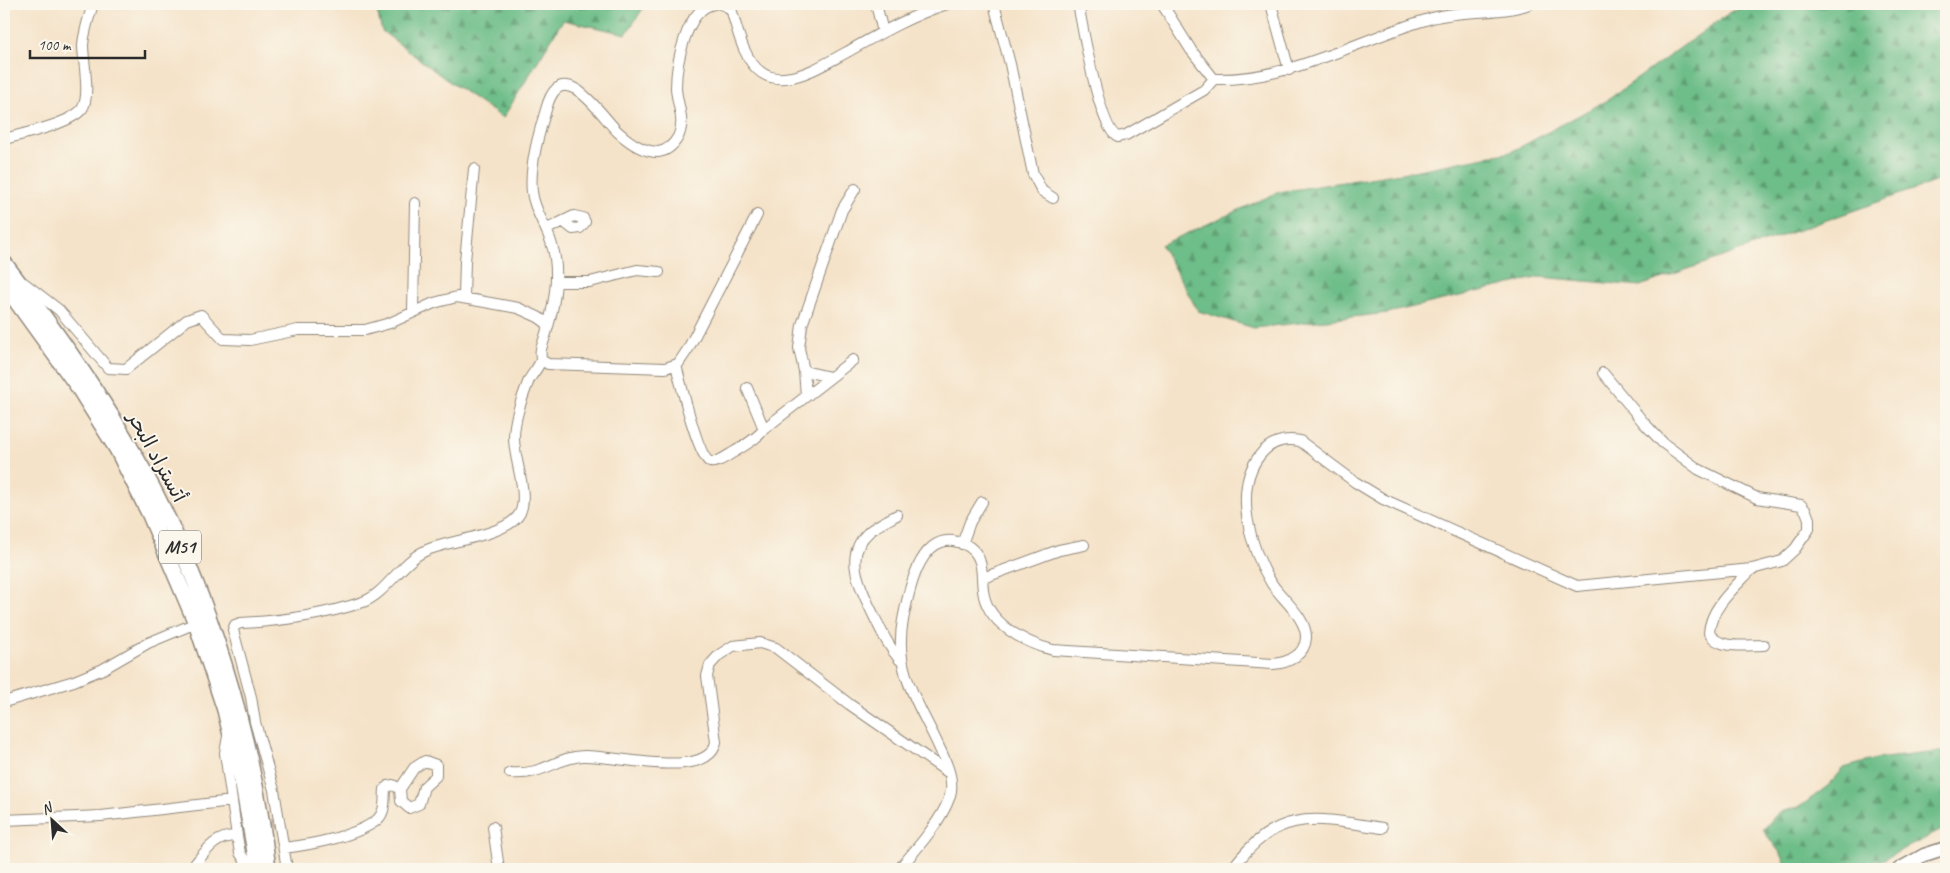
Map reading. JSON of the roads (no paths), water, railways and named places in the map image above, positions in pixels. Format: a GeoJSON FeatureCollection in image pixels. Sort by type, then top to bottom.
{"type":"FeatureCollection","features":[{"type":"Feature","properties":{"kind":"highway","name":"أتستراد البحر"},"geometry":{"type":"LineString","coordinates":[[7,274],[117,449],[150,515],[196,623],[230,730],[243,784],[258,869]]}},
{"type":"Feature","properties":{"kind":"highway","name":"أتستراد البحر"},"geometry":{"type":"LineString","coordinates":[[7,274],[88,380],[144,471],[166,516],[208,618],[237,711],[259,798],[268,869]]}},
{"type":"Feature","properties":{"kind":"main road"},"geometry":{"type":"LineString","coordinates":[[1898,869],[1924,855],[1946,848]]}},
{"type":"Feature","properties":{"kind":"street"},"geometry":{"type":"LineString","coordinates":[[4,140],[64,121],[74,116],[83,108],[86,96],[83,43],[93,4]]}},
{"type":"Feature","properties":{"kind":"street"},"geometry":{"type":"LineString","coordinates":[[287,869],[274,790],[234,637],[233,630],[235,625],[310,615],[364,602],[374,597],[401,568],[426,550],[501,529],[517,518],[522,506],[523,492],[515,448],[514,430],[530,379],[541,360],[541,349],[556,282],[555,254],[547,229],[534,200],[532,184],[538,145],[552,94],[559,87],[565,85],[576,89],[630,142],[651,152],[667,149],[678,138],[681,129],[682,120],[676,87],[682,46],[693,19],[701,10],[714,4]]}},
{"type":"Feature","properties":{"kind":"street"},"geometry":{"type":"LineString","coordinates":[[720,4],[732,12],[746,52],[754,65],[762,73],[782,79],[802,75],[883,32],[947,4]]}},
{"type":"Feature","properties":{"kind":"street"},"geometry":{"type":"LineString","coordinates":[[876,4],[883,32]]}},
{"type":"Feature","properties":{"kind":"street"},"geometry":{"type":"LineString","coordinates":[[994,4],[1010,64],[1033,174],[1042,191],[1053,198]]}},
{"type":"Feature","properties":{"kind":"street"},"geometry":{"type":"LineString","coordinates":[[1078,4],[1101,108],[1108,129],[1114,136],[1126,135],[1208,87],[1214,79]]}},
{"type":"Feature","properties":{"kind":"street"},"geometry":{"type":"LineString","coordinates":[[1162,4],[1191,50],[1214,79]]}},
{"type":"Feature","properties":{"kind":"street"},"geometry":{"type":"LineString","coordinates":[[1270,4],[1289,70]]}},
{"type":"Feature","properties":{"kind":"street"},"geometry":{"type":"LineString","coordinates":[[1214,79],[1239,79],[1289,70],[1435,17],[1512,10],[1529,4]]}},
{"type":"Feature","properties":{"kind":"street"},"geometry":{"type":"LineString","coordinates":[[464,297],[474,169]]}},
{"type":"Feature","properties":{"kind":"street"},"geometry":{"type":"LineString","coordinates":[[806,395],[804,371],[799,348],[802,325],[842,210],[855,189]]}},
{"type":"Feature","properties":{"kind":"street"},"geometry":{"type":"LineString","coordinates":[[413,312],[415,203]]}},
{"type":"Feature","properties":{"kind":"street"},"geometry":{"type":"LineString","coordinates":[[541,360],[548,364],[665,368],[676,365],[683,357],[704,321],[757,215]]}},
{"type":"Feature","properties":{"kind":"street"},"geometry":{"type":"LineString","coordinates":[[547,229],[564,222]]}},
{"type":"Feature","properties":{"kind":"street"},"geometry":{"type":"LineString","coordinates":[[556,282],[590,282],[637,270],[659,272]]}},
{"type":"Feature","properties":{"kind":"street"},"geometry":{"type":"LineString","coordinates":[[7,274],[59,310],[108,368],[116,370],[126,369],[194,316],[201,315],[208,320],[224,339],[242,340],[298,330],[365,330],[446,299],[464,297],[518,308],[548,324]]}},
{"type":"Feature","properties":{"kind":"street"},"geometry":{"type":"LineString","coordinates":[[676,365],[698,443],[708,461],[716,462],[755,438],[806,395],[853,360]]}},
{"type":"Feature","properties":{"kind":"street"},"geometry":{"type":"LineString","coordinates":[[804,371],[830,377]]}},
{"type":"Feature","properties":{"kind":"street"},"geometry":{"type":"LineString","coordinates":[[899,869],[944,808],[951,790],[949,774],[906,680],[900,660],[899,644],[905,607],[920,561],[934,546],[948,541],[962,544],[973,550],[978,557],[985,599],[996,616],[1021,638],[1040,646],[1053,650],[1284,663],[1292,659],[1301,650],[1306,637],[1301,622],[1274,586],[1259,559],[1249,519],[1247,489],[1254,462],[1262,452],[1269,446],[1290,439],[1300,441],[1354,482],[1383,499],[1577,586],[1752,570],[1782,561],[1795,549],[1808,529],[1809,519],[1801,505],[1757,498],[1698,469],[1644,423],[1603,372]]}},
{"type":"Feature","properties":{"kind":"street"},"geometry":{"type":"LineString","coordinates":[[747,388],[764,429]]}},
{"type":"Feature","properties":{"kind":"street"},"geometry":{"type":"LineString","coordinates":[[962,544],[970,522],[982,502]]}},
{"type":"Feature","properties":{"kind":"street"},"geometry":{"type":"LineString","coordinates":[[897,515],[870,531],[861,541],[856,553],[854,568],[888,646],[900,660]]}},
{"type":"Feature","properties":{"kind":"street"},"geometry":{"type":"LineString","coordinates":[[983,578],[1059,550],[1084,545]]}},
{"type":"Feature","properties":{"kind":"street"},"geometry":{"type":"LineString","coordinates":[[1752,570],[1719,605],[1712,619],[1709,633],[1713,640],[1720,644],[1764,645]]}},
{"type":"Feature","properties":{"kind":"street"},"geometry":{"type":"LineString","coordinates":[[4,702],[74,682],[103,669],[148,643],[196,623]]}},
{"type":"Feature","properties":{"kind":"street"},"geometry":{"type":"LineString","coordinates":[[510,773],[536,772],[583,756],[662,764],[690,762],[706,755],[713,750],[716,742],[707,676],[710,665],[718,655],[733,646],[760,643],[776,648],[849,704],[949,774]]}},
{"type":"Feature","properties":{"kind":"street"},"geometry":{"type":"LineString","coordinates":[[237,711],[255,722]]}},
{"type":"Feature","properties":{"kind":"street"},"geometry":{"type":"LineString","coordinates":[[230,730],[225,753],[237,836],[240,853],[251,869]]}},
{"type":"Feature","properties":{"kind":"street"},"geometry":{"type":"LineString","coordinates":[[284,848],[316,844],[364,826],[377,819],[385,804],[385,789],[388,786],[393,785],[400,789],[405,806],[413,808],[419,804],[424,787],[436,776],[436,765],[426,761],[420,763],[407,777],[400,789]]}},
{"type":"Feature","properties":{"kind":"street"},"geometry":{"type":"LineString","coordinates":[[4,820],[101,816],[232,801]]}},
{"type":"Feature","properties":{"kind":"street"},"geometry":{"type":"LineString","coordinates":[[1232,869],[1248,848],[1262,836],[1295,820],[1333,820],[1382,828]]}},
{"type":"Feature","properties":{"kind":"street"},"geometry":{"type":"LineString","coordinates":[[493,827],[499,869]]}},
{"type":"Feature","properties":{"kind":"street"},"geometry":{"type":"LineString","coordinates":[[191,869],[214,842],[227,836],[237,836]]}},
{"type":"Feature","properties":{"kind":"tunnel"},"geometry":{"type":"LineString","coordinates":[[235,826],[281,822]]}}]}
